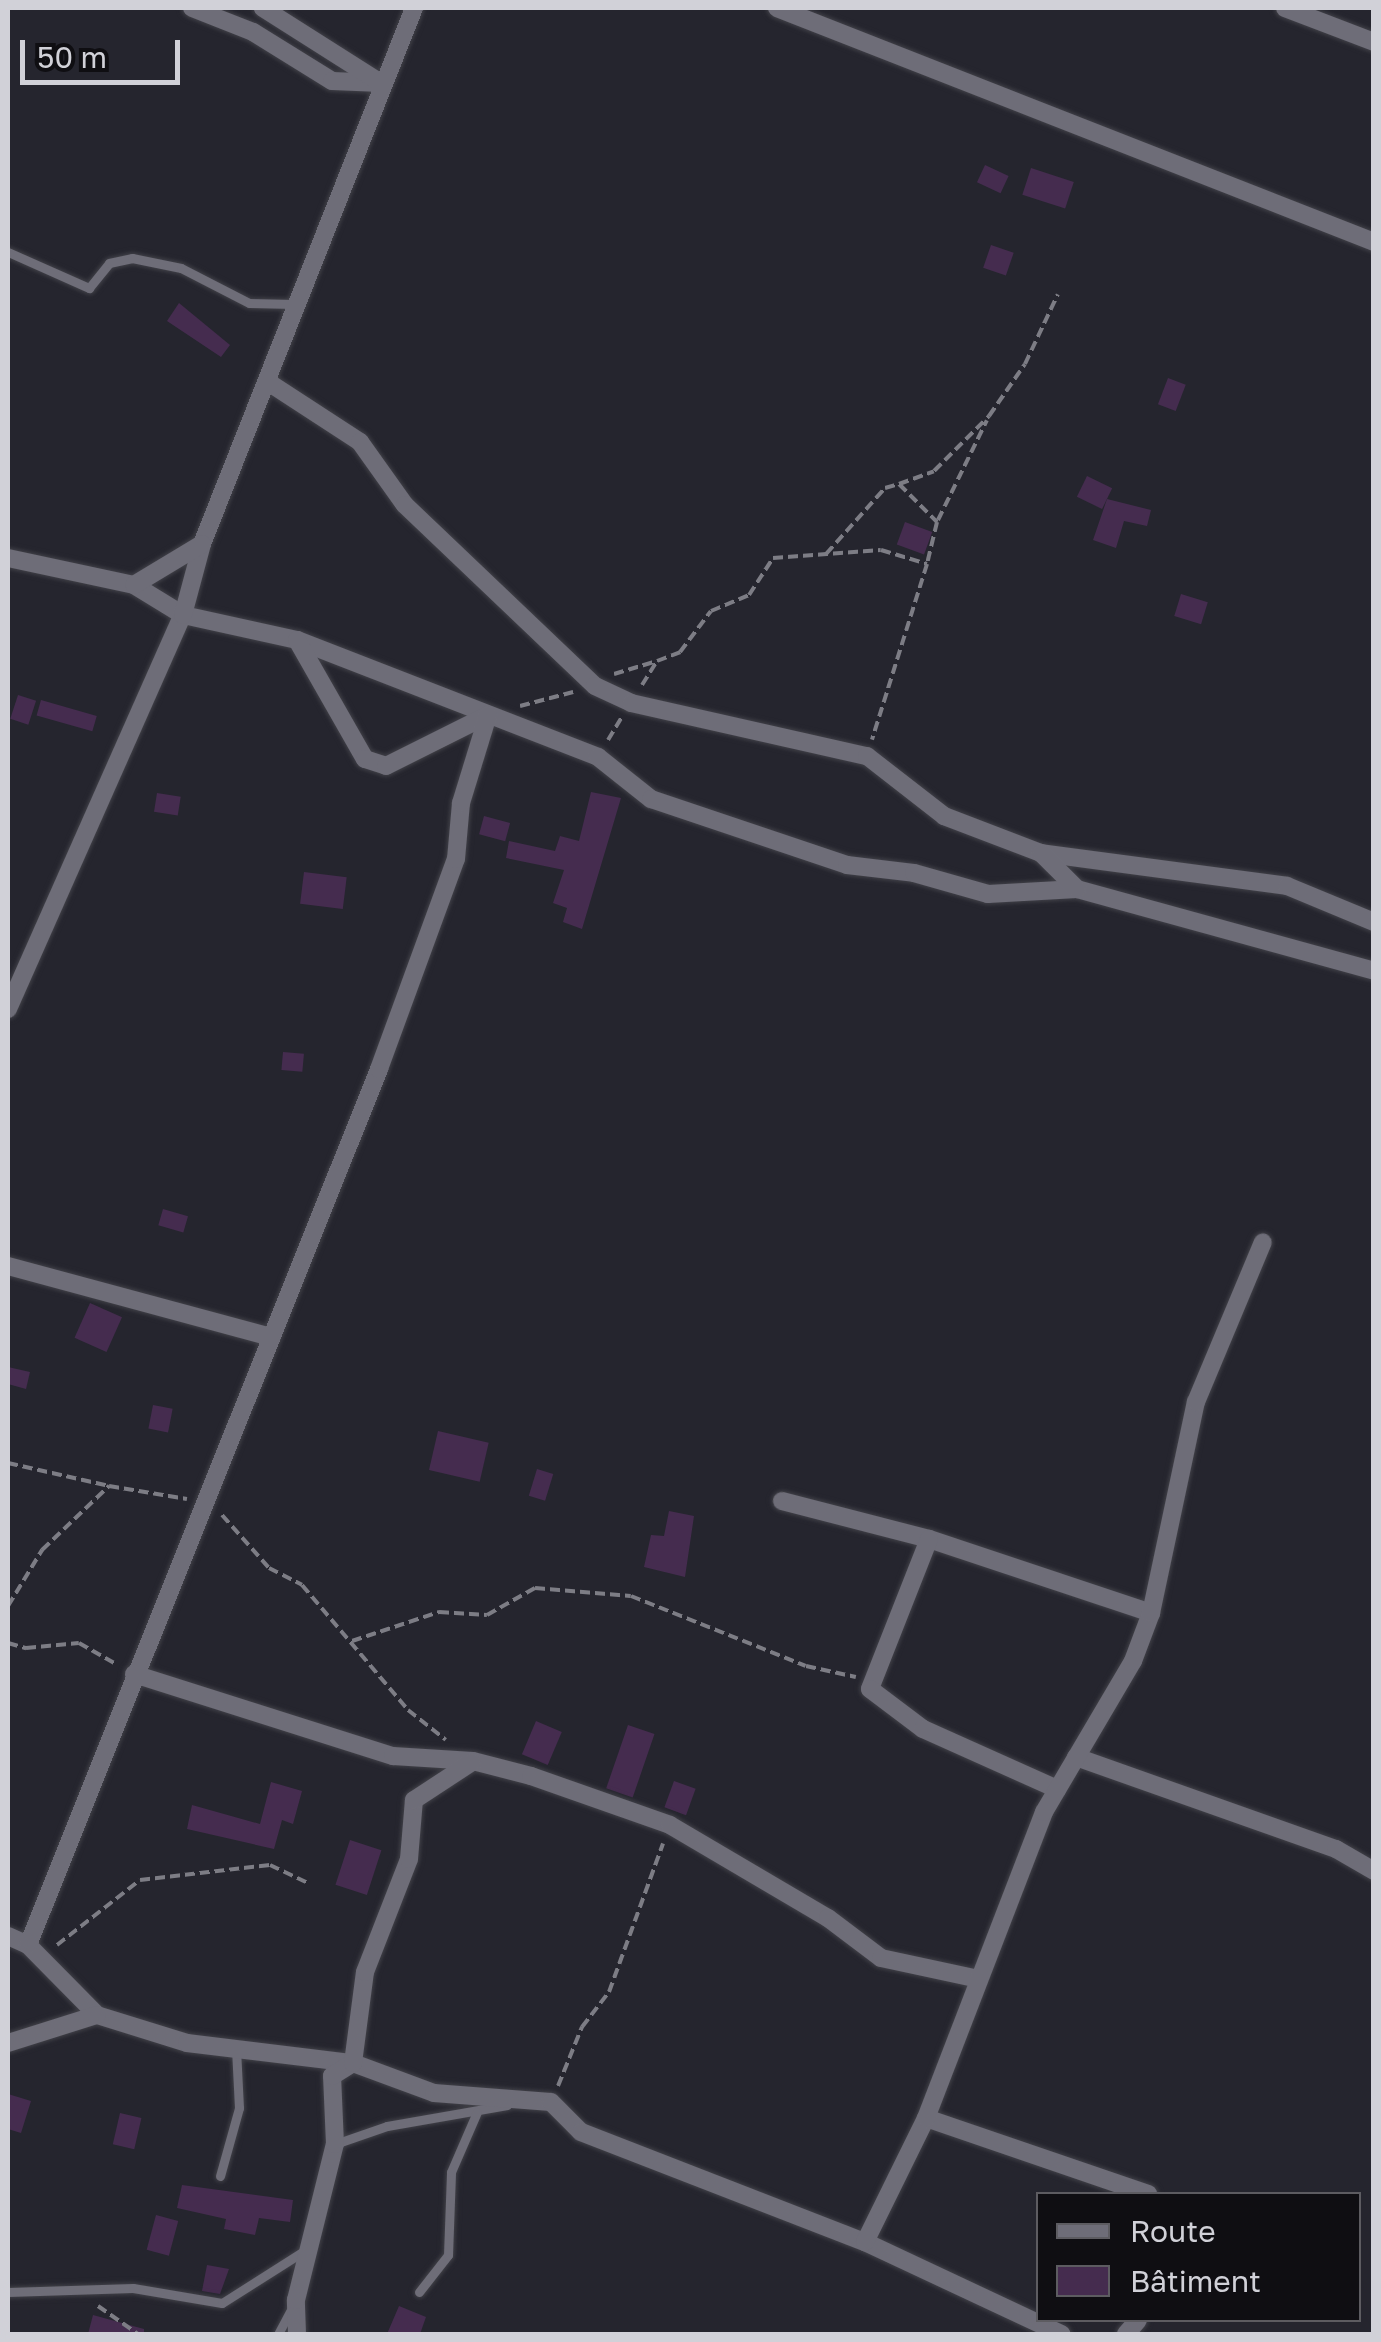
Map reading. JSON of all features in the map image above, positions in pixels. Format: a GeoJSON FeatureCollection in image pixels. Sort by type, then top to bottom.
{"type":"FeatureCollection","features":[{"type":"Feature","properties":{"kind":"street"},"geometry":{"type":"LineString","coordinates":[[192,8],[253,32],[332,81],[382,82]]}},
{"type":"Feature","properties":{"kind":"street"},"geometry":{"type":"LineString","coordinates":[[263,8],[382,82]]}},
{"type":"Feature","properties":{"kind":"street"},"geometry":{"type":"LineString","coordinates":[[8,1009],[183,615],[202,544],[414,8]]}},
{"type":"Feature","properties":{"kind":"street"},"geometry":{"type":"LineString","coordinates":[[777,8],[1374,242]]}},
{"type":"Feature","properties":{"kind":"street"},"geometry":{"type":"LineString","coordinates":[[1285,8],[1374,42]]}},
{"type":"Feature","properties":{"kind":"street"},"geometry":{"type":"LineString","coordinates":[[268,382],[360,442],[405,504],[594,686],[631,703],[867,756],[944,816],[1041,853],[1287,886],[1374,922]]}},
{"type":"Feature","properties":{"kind":"street"},"geometry":{"type":"LineString","coordinates":[[134,585],[202,544]]}},
{"type":"Feature","properties":{"kind":"street"},"geometry":{"type":"LineString","coordinates":[[8,558],[134,585],[183,615],[297,640],[598,757],[651,799],[847,865],[914,873],[988,894],[1077,890],[1374,971]]}},
{"type":"Feature","properties":{"kind":"street"},"geometry":{"type":"LineString","coordinates":[[297,640],[366,759],[386,766],[488,715]]}},
{"type":"Feature","properties":{"kind":"street"},"geometry":{"type":"LineString","coordinates":[[28,1945],[272,1337],[456,860],[461,803],[488,715]]}},
{"type":"Feature","properties":{"kind":"street"},"geometry":{"type":"LineString","coordinates":[[1041,853],[1077,890]]}},
{"type":"Feature","properties":{"kind":"street"},"geometry":{"type":"LineString","coordinates":[[865,2242],[926,2118],[1057,1790],[1133,1661],[1151,1613],[1196,1402],[1263,1242]]}},
{"type":"Feature","properties":{"kind":"street"},"geometry":{"type":"LineString","coordinates":[[8,1266],[272,1337]]}},
{"type":"Feature","properties":{"kind":"street"},"geometry":{"type":"LineString","coordinates":[[782,1501],[929,1539],[1151,1613]]}},
{"type":"Feature","properties":{"kind":"street"},"geometry":{"type":"LineString","coordinates":[[929,1539],[870,1680],[875,1696],[923,1729],[1057,1790]]}},
{"type":"Feature","properties":{"kind":"street"},"geometry":{"type":"LineString","coordinates":[[134,1674],[394,1756],[473,1761],[670,1825],[828,1918],[882,1958],[980,1979]]}},
{"type":"Feature","properties":{"kind":"street"},"geometry":{"type":"LineString","coordinates":[[1076,1757],[1336,1849],[1374,1871]]}},
{"type":"Feature","properties":{"kind":"street"},"geometry":{"type":"LineString","coordinates":[[353,2063],[366,1972],[409,1858],[414,1800],[473,1761]]}},
{"type":"Feature","properties":{"kind":"street"},"geometry":{"type":"LineString","coordinates":[[8,1936],[28,1945],[97,2015],[187,2043],[353,2063],[434,2093],[552,2102],[581,2132],[865,2242],[1061,2334]]}},
{"type":"Feature","properties":{"kind":"street"},"geometry":{"type":"LineString","coordinates":[[8,2044],[97,2015]]}},
{"type":"Feature","properties":{"kind":"street"},"geometry":{"type":"LineString","coordinates":[[297,2334],[296,2300],[336,2144],[332,2076],[353,2063]]}},
{"type":"Feature","properties":{"kind":"street"},"geometry":{"type":"LineString","coordinates":[[926,2118],[1142,2192]]}},
{"type":"Feature","properties":{"kind":"lane"},"geometry":{"type":"LineString","coordinates":[[8,252],[89,288],[109,262],[132,258],[181,268],[250,303],[294,304]]}},
{"type":"Feature","properties":{"kind":"lane"},"geometry":{"type":"LineString","coordinates":[[220,2176],[239,2108],[236,2049]]}},
{"type":"Feature","properties":{"kind":"lane"},"geometry":{"type":"LineString","coordinates":[[336,2144],[386,2126],[520,2102]]}},
{"type":"Feature","properties":{"kind":"lane"},"geometry":{"type":"LineString","coordinates":[[419,2292],[448,2255],[451,2172],[477,2112]]}},
{"type":"Feature","properties":{"kind":"lane"},"geometry":{"type":"LineString","coordinates":[[8,2292],[132,2288],[222,2302],[310,2248]]}},
{"type":"Feature","properties":{"kind":"lane"},"geometry":{"type":"LineString","coordinates":[[278,2334],[296,2300]]}},
{"type":"Feature","properties":{"kind":"path"},"geometry":{"type":"LineString","coordinates":[[826,554],[886,488],[934,471],[988,416],[1025,364],[1058,294]]}},
{"type":"Feature","properties":{"kind":"path"},"geometry":{"type":"LineString","coordinates":[[867,756],[938,522],[988,416]]}},
{"type":"Feature","properties":{"kind":"path"},"geometry":{"type":"LineString","coordinates":[[899,484],[938,522]]}},
{"type":"Feature","properties":{"kind":"path"},"geometry":{"type":"LineString","coordinates":[[598,757],[657,661],[680,652],[711,611],[749,596],[773,558],[881,550],[927,564]]}},
{"type":"Feature","properties":{"kind":"path"},"geometry":{"type":"LineString","coordinates":[[8,1463],[204,1502],[232,1521],[268,1568],[302,1585],[408,1710],[473,1761]]}},
{"type":"Feature","properties":{"kind":"path"},"geometry":{"type":"LineString","coordinates":[[8,1606],[42,1550],[109,1486]]}},
{"type":"Feature","properties":{"kind":"path"},"geometry":{"type":"LineString","coordinates":[[352,1641],[439,1612],[487,1615],[536,1588],[631,1596],[806,1666],[870,1680]]}},
{"type":"Feature","properties":{"kind":"path"},"geometry":{"type":"LineString","coordinates":[[8,1643],[26,1648],[78,1643],[134,1674]]}},
{"type":"Feature","properties":{"kind":"path"},"geometry":{"type":"LineString","coordinates":[[552,2102],[582,2027],[610,1992],[670,1825]]}},
{"type":"Feature","properties":{"kind":"path"},"geometry":{"type":"LineString","coordinates":[[28,1945],[65,1944],[140,1880],[270,1864],[308,1883]]}},
{"type":"Feature","properties":{"kind":"path"},"geometry":{"type":"LineString","coordinates":[[85,2300],[116,2312],[138,2334]]}},
{"type":"Feature","properties":{"kind":"building"},"geometry":{"type":"Polygon","coordinates":[[[985,165],[1009,176],[1001,193],[977,182],[985,165]]]}},
{"type":"Feature","properties":{"kind":"building"},"geometry":{"type":"Polygon","coordinates":[[[1031,168],[1074,182],[1065,209],[1022,195],[1031,168]]]}},
{"type":"Feature","properties":{"kind":"building"},"geometry":{"type":"Polygon","coordinates":[[[991,245],[1014,253],[1006,276],[983,268],[991,245]]]}},
{"type":"Feature","properties":{"kind":"building"},"geometry":{"type":"Polygon","coordinates":[[[179,303],[230,345],[221,357],[167,321],[179,303]]]}},
{"type":"Feature","properties":{"kind":"building"},"geometry":{"type":"Polygon","coordinates":[[[1168,378],[1186,385],[1176,411],[1158,404],[1168,378]]]}},
{"type":"Feature","properties":{"kind":"building"},"geometry":{"type":"Polygon","coordinates":[[[1087,476],[1112,488],[1102,509],[1077,497],[1087,476]]]}},
{"type":"Feature","properties":{"kind":"building"},"geometry":{"type":"Polygon","coordinates":[[[1107,499],[1151,510],[1147,526],[1124,521],[1116,548],[1093,540],[1107,499]]]}},
{"type":"Feature","properties":{"kind":"building"},"geometry":{"type":"Polygon","coordinates":[[[905,522],[932,532],[924,554],[897,545],[905,522]]]}},
{"type":"Feature","properties":{"kind":"building"},"geometry":{"type":"Polygon","coordinates":[[[1181,594],[1208,602],[1201,624],[1174,616],[1181,594]]]}},
{"type":"Feature","properties":{"kind":"building"},"geometry":{"type":"Polygon","coordinates":[[[18,695],[36,701],[28,725],[10,719],[18,695]]]}},
{"type":"Feature","properties":{"kind":"building"},"geometry":{"type":"Polygon","coordinates":[[[41,700],[97,716],[92,731],[37,715],[41,700]]]}},
{"type":"Feature","properties":{"kind":"building"},"geometry":{"type":"Polygon","coordinates":[[[591,792],[621,798],[582,929],[563,922],[567,908],[553,903],[564,870],[506,858],[509,841],[555,851],[560,836],[579,841],[591,792]]]}},
{"type":"Feature","properties":{"kind":"building"},"geometry":{"type":"Polygon","coordinates":[[[157,793],[181,797],[178,816],[154,812],[157,793]]]}},
{"type":"Feature","properties":{"kind":"building"},"geometry":{"type":"Polygon","coordinates":[[[484,816],[510,823],[505,841],[479,834],[484,816]]]}},
{"type":"Feature","properties":{"kind":"building"},"geometry":{"type":"Polygon","coordinates":[[[304,872],[347,877],[343,909],[300,904],[304,872]]]}},
{"type":"Feature","properties":{"kind":"building"},"geometry":{"type":"Polygon","coordinates":[[[283,1052],[304,1054],[302,1072],[281,1070],[283,1052]]]}},
{"type":"Feature","properties":{"kind":"building"},"geometry":{"type":"Polygon","coordinates":[[[163,1209],[188,1216],[183,1233],[158,1225],[163,1209]]]}},
{"type":"Feature","properties":{"kind":"building"},"geometry":{"type":"Polygon","coordinates":[[[90,1303],[122,1317],[107,1352],[75,1338],[90,1303]]]}},
{"type":"Feature","properties":{"kind":"building"},"geometry":{"type":"Polygon","coordinates":[[[8,1367],[30,1372],[26,1389],[8,1384],[8,1367]]]}},
{"type":"Feature","properties":{"kind":"building"},"geometry":{"type":"Polygon","coordinates":[[[153,1405],[173,1409],[168,1432],[148,1429],[153,1405]]]}},
{"type":"Feature","properties":{"kind":"building"},"geometry":{"type":"Polygon","coordinates":[[[438,1431],[489,1443],[480,1482],[429,1470],[438,1431]]]}},
{"type":"Feature","properties":{"kind":"building"},"geometry":{"type":"Polygon","coordinates":[[[537,1469],[553,1474],[545,1501],[529,1496],[537,1469]]]}},
{"type":"Feature","properties":{"kind":"building"},"geometry":{"type":"Polygon","coordinates":[[[669,1511],[694,1516],[685,1577],[644,1567],[651,1535],[664,1536],[669,1511]]]}},
{"type":"Feature","properties":{"kind":"building"},"geometry":{"type":"Polygon","coordinates":[[[536,1721],[562,1732],[548,1765],[522,1754],[536,1721]]]}},
{"type":"Feature","properties":{"kind":"building"},"geometry":{"type":"Polygon","coordinates":[[[628,1725],[654,1734],[633,1797],[606,1788],[628,1725]]]}},
{"type":"Feature","properties":{"kind":"building"},"geometry":{"type":"Polygon","coordinates":[[[674,1781],[696,1789],[686,1815],[664,1807],[674,1781]]]}},
{"type":"Feature","properties":{"kind":"building"},"geometry":{"type":"Polygon","coordinates":[[[271,1782],[302,1791],[293,1824],[282,1820],[274,1849],[187,1829],[192,1805],[260,1824],[271,1782]]]}},
{"type":"Feature","properties":{"kind":"building"},"geometry":{"type":"Polygon","coordinates":[[[350,1840],[381,1850],[367,1895],[335,1885],[350,1840]]]}},
{"type":"Feature","properties":{"kind":"building"},"geometry":{"type":"Polygon","coordinates":[[[8,2094],[31,2101],[21,2133],[8,2129],[8,2094]]]}},
{"type":"Feature","properties":{"kind":"building"},"geometry":{"type":"Polygon","coordinates":[[[120,2113],[141,2118],[134,2149],[113,2144],[120,2113]]]}},
{"type":"Feature","properties":{"kind":"building"},"geometry":{"type":"Polygon","coordinates":[[[182,2185],[293,2200],[290,2222],[259,2218],[255,2235],[224,2229],[226,2219],[177,2208],[182,2185]]]}},
{"type":"Feature","properties":{"kind":"building"},"geometry":{"type":"Polygon","coordinates":[[[156,2215],[178,2221],[169,2256],[147,2250],[156,2215]]]}},
{"type":"Feature","properties":{"kind":"building"},"geometry":{"type":"Polygon","coordinates":[[[207,2265],[229,2269],[220,2294],[202,2291],[207,2265]]]}},
{"type":"Feature","properties":{"kind":"building"},"geometry":{"type":"Polygon","coordinates":[[[399,2306],[426,2317],[420,2334],[387,2334],[399,2306]]]}},
{"type":"Feature","properties":{"kind":"building"},"geometry":{"type":"Polygon","coordinates":[[[93,2315],[144,2329],[144,2334],[88,2334],[93,2315]]]}}]}
